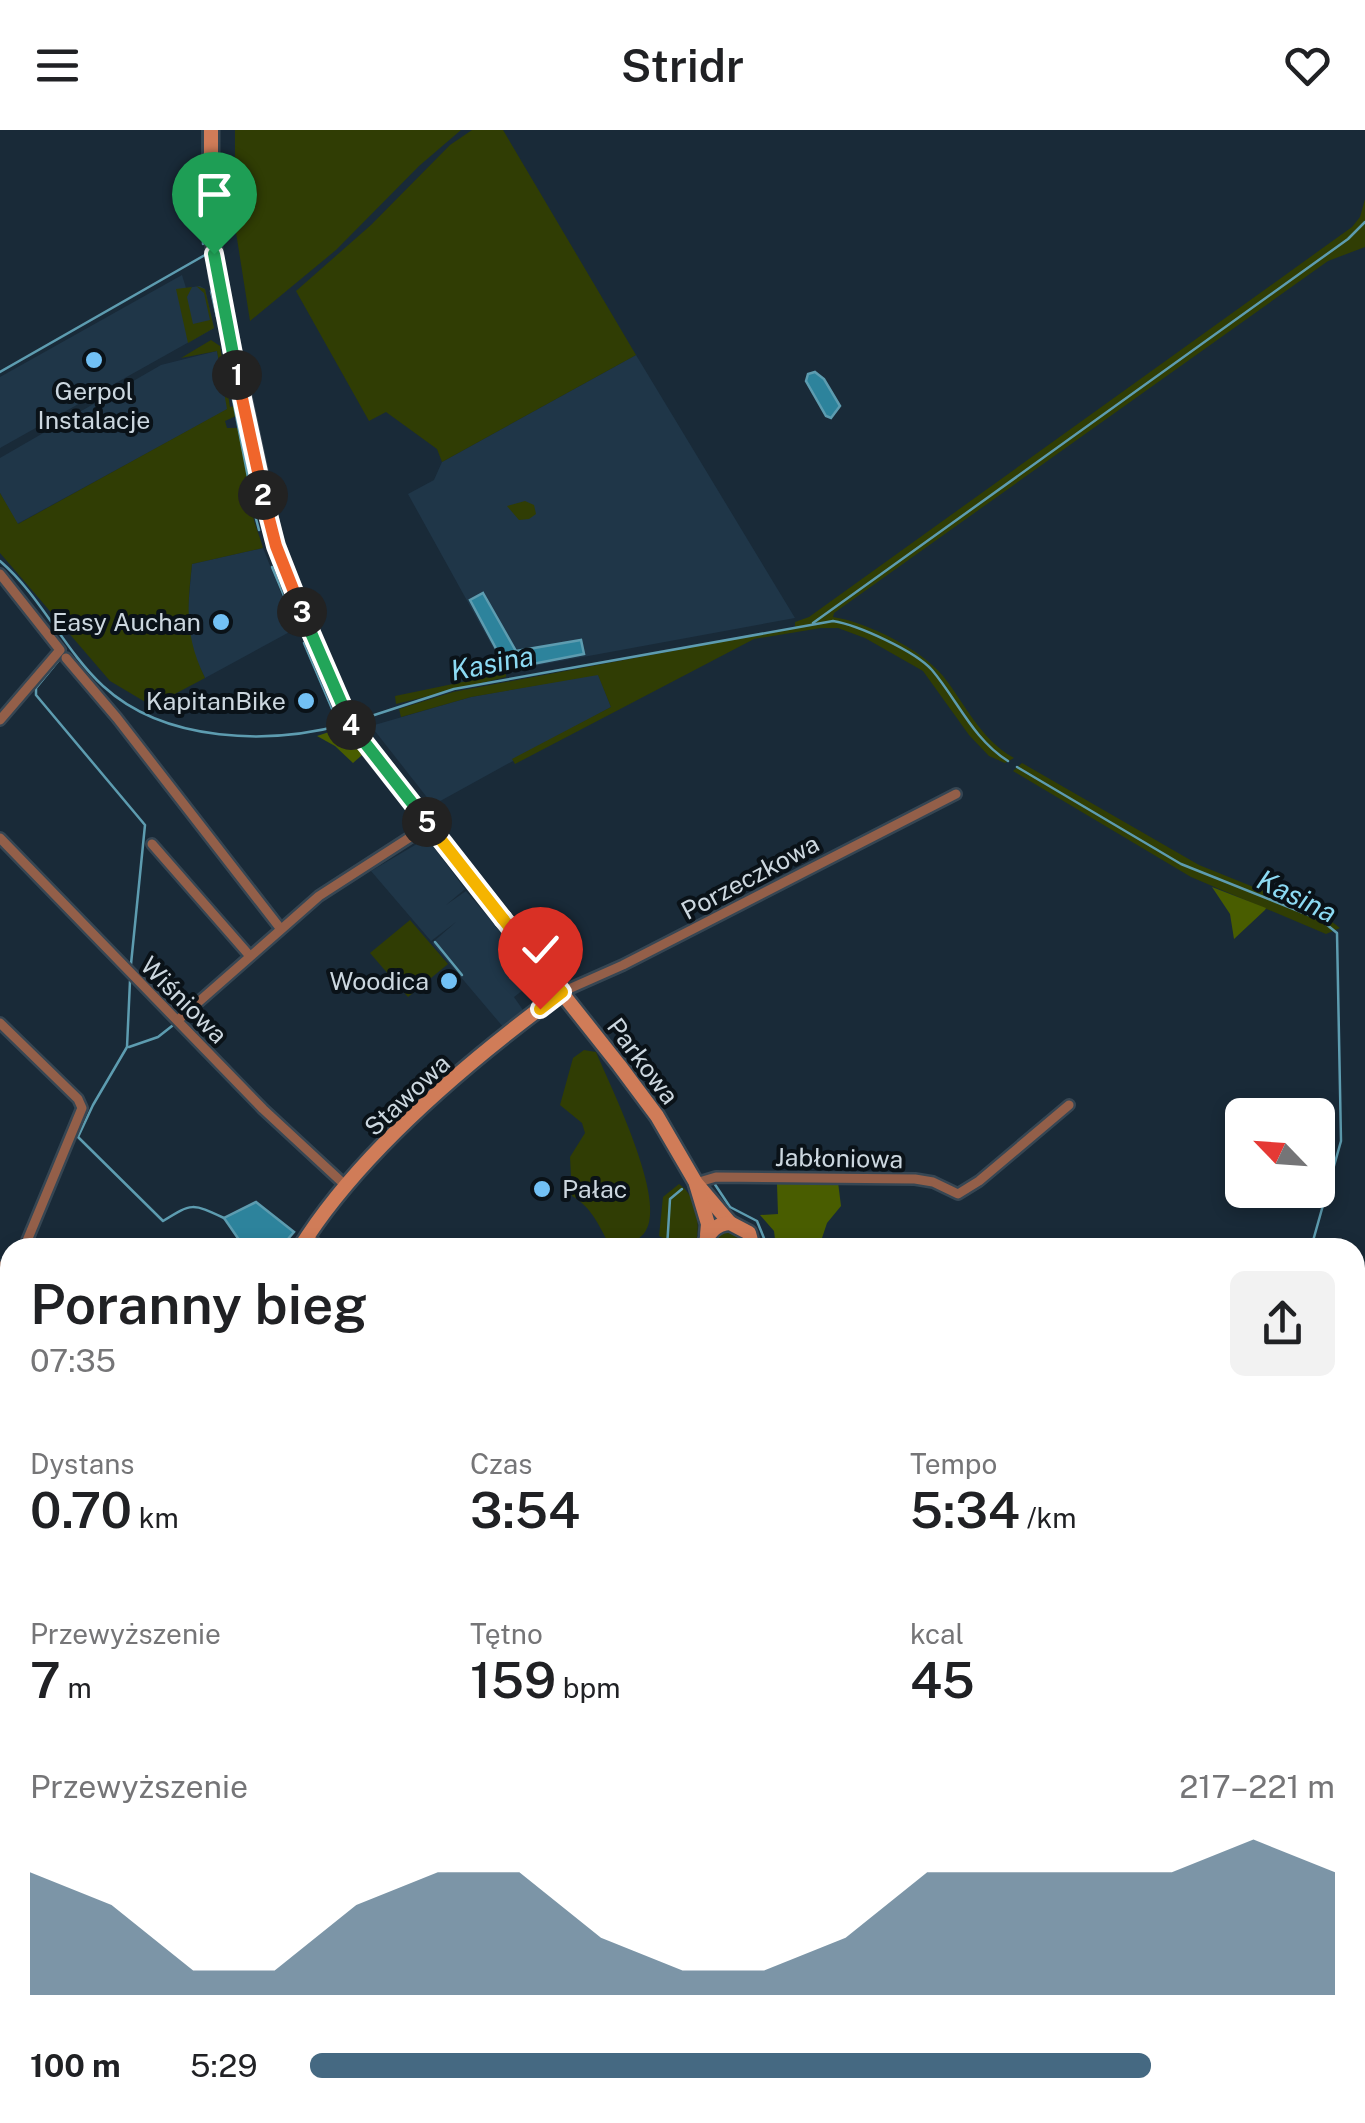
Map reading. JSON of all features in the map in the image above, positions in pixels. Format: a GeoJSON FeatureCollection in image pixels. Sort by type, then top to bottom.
{"type":"FeatureCollection","features":[{"type":"Feature","properties":{"kind":"main road","name":"Parkowa"},"geometry":{"type":"LineString","coordinates":[[210,130],[212,242],[276,546],[348,720],[657,1116],[696,1183],[730,1223],[749,1233],[750,1238]]}},
{"type":"Feature","properties":{"kind":"main road","name":"Stawowa"},"geometry":{"type":"LineString","coordinates":[[307,1238],[345,1185],[447,1086],[562,992]]}},
{"type":"Feature","properties":{"kind":"main road","name":"Parkowa"},"geometry":{"type":"LineString","coordinates":[[696,1183],[708,1224],[706,1238]]}},
{"type":"Feature","properties":{"kind":"main road"},"geometry":{"type":"LineString","coordinates":[[708,1238],[716,1226],[730,1223]]}},
{"type":"Feature","properties":{"kind":"street"},"geometry":{"type":"LineString","coordinates":[[0,574],[280,928]]}},
{"type":"Feature","properties":{"kind":"street"},"geometry":{"type":"LineString","coordinates":[[0,720],[63,654]]}},
{"type":"Feature","properties":{"kind":"street","name":"Porzeczkowa"},"geometry":{"type":"LineString","coordinates":[[562,992],[635,959],[956,794]]}},
{"type":"Feature","properties":{"kind":"street"},"geometry":{"type":"LineString","coordinates":[[178,1020],[324,892],[429,825]]}},
{"type":"Feature","properties":{"kind":"street","name":"Wiśniowa"},"geometry":{"type":"LineString","coordinates":[[0,838],[263,1109],[345,1185]]}},
{"type":"Feature","properties":{"kind":"street"},"geometry":{"type":"LineString","coordinates":[[152,844],[249,954]]}},
{"type":"Feature","properties":{"kind":"street"},"geometry":{"type":"LineString","coordinates":[[0,1023],[78,1099],[82,1108],[28,1238]]}},
{"type":"Feature","properties":{"kind":"street","name":"Jabłoniowa"},"geometry":{"type":"LineString","coordinates":[[696,1183],[716,1176],[915,1179],[933,1182],[958,1194],[1069,1105]]}},
{"type":"Feature","properties":{"kind":"shaded area","name":"Gerpol Instalacje"},"geometry":{"type":"Polygon","coordinates":[[[182,275],[186,288],[205,289],[214,328],[0,448],[0,377],[182,275]]]}},
{"type":"Feature","properties":{"kind":"shaded area"},"geometry":{"type":"Polygon","coordinates":[[[217,351],[228,409],[17,524],[0,493],[0,458],[161,365],[217,351]]]}},
{"type":"Feature","properties":{"kind":"shaded area"},"geometry":{"type":"Polygon","coordinates":[[[636,355],[795,618],[506,671],[408,494],[434,480],[442,462],[636,355]]]}},
{"type":"Feature","properties":{"kind":"shaded area"},"geometry":{"type":"Polygon","coordinates":[[[263,548],[295,629],[205,678],[192,651],[187,618],[192,564],[263,548]]]}},
{"type":"Feature","properties":{"kind":"shaded area"},"geometry":{"type":"Polygon","coordinates":[[[598,674],[611,707],[433,805],[371,726],[471,697],[598,674]]]}},
{"type":"Feature","properties":{"kind":"shaded area"},"geometry":{"type":"Polygon","coordinates":[[[427,838],[465,889],[446,905],[466,891],[540,977],[514,997],[525,1013],[504,1028],[432,943],[456,922],[431,941],[371,871],[427,838]]]}},
{"type":"Feature","properties":{"kind":"green space"},"geometry":{"type":"Polygon","coordinates":[[[235,130],[461,130],[419,166],[336,250],[250,321],[235,226],[235,130]]]}},
{"type":"Feature","properties":{"kind":"green space"},"geometry":{"type":"Polygon","coordinates":[[[472,130],[503,130],[636,355],[442,462],[437,449],[386,412],[369,421],[296,291],[371,225],[450,145],[472,130]]]}},
{"type":"Feature","properties":{"kind":"green space"},"geometry":{"type":"Polygon","coordinates":[[[1365,199],[1365,247],[1328,261],[834,613],[833,617],[892,638],[933,666],[983,731],[1014,758],[1005,763],[989,756],[969,735],[923,671],[865,638],[838,628],[754,639],[515,764],[512,759],[611,707],[598,675],[471,697],[401,717],[399,709],[453,692],[795,628],[795,622],[809,617],[1352,227],[1360,217],[1365,199]]]}},
{"type":"Feature","properties":{"kind":"green space"},"geometry":{"type":"Polygon","coordinates":[[[196,286],[205,289],[214,328],[188,343],[176,289],[192,287],[187,297],[193,324],[210,320],[204,293],[196,286]]]}},
{"type":"Feature","properties":{"kind":"green space"},"geometry":{"type":"Polygon","coordinates":[[[211,340],[220,346],[230,407],[238,405],[236,416],[225,421],[227,428],[237,428],[247,445],[252,513],[263,548],[192,564],[189,623],[205,678],[152,706],[110,681],[0,553],[0,493],[18,524],[227,409],[217,351],[181,358],[211,340]]]}},
{"type":"Feature","properties":{"kind":"green space"},"geometry":{"type":"Polygon","coordinates":[[[525,501],[534,505],[536,514],[519,520],[507,506],[525,501]]]}},
{"type":"Feature","properties":{"kind":"green space"},"geometry":{"type":"Polygon","coordinates":[[[506,673],[506,677],[396,704],[395,696],[506,673]]]}},
{"type":"Feature","properties":{"kind":"green space"},"geometry":{"type":"Polygon","coordinates":[[[341,728],[362,755],[353,763],[317,736],[341,728]]]}},
{"type":"Feature","properties":{"kind":"green space"},"geometry":{"type":"Polygon","coordinates":[[[1022,763],[1199,865],[1323,915],[1340,928],[1326,934],[1191,877],[1013,771],[1022,763]]]}},
{"type":"Feature","properties":{"kind":"green space"},"geometry":{"type":"Polygon","coordinates":[[[1212,887],[1266,908],[1234,939],[1230,914],[1212,887]]]}},
{"type":"Feature","properties":{"kind":"green space"},"geometry":{"type":"Polygon","coordinates":[[[410,920],[448,964],[408,997],[370,953],[410,920]]]}},
{"type":"Feature","properties":{"kind":"green space"},"geometry":{"type":"Polygon","coordinates":[[[584,1050],[596,1052],[634,1143],[649,1196],[650,1217],[639,1238],[606,1238],[590,1212],[572,1196],[570,1157],[585,1133],[582,1123],[560,1105],[573,1058],[584,1050]]]}},
{"type":"Feature","properties":{"kind":"green space"},"geometry":{"type":"Polygon","coordinates":[[[838,1182],[841,1206],[827,1223],[822,1238],[775,1238],[774,1231],[760,1215],[778,1214],[777,1184],[838,1182]]]}},
{"type":"Feature","properties":{"kind":"green space"},"geometry":{"type":"Polygon","coordinates":[[[679,1184],[685,1190],[696,1213],[697,1238],[659,1236],[663,1197],[679,1184]]]}},
{"type":"Feature","properties":{"kind":"green space"},"geometry":{"type":"Polygon","coordinates":[[[729,1230],[745,1238],[716,1238],[729,1230]]]}},
{"type":"Feature","properties":{"kind":"water"},"geometry":{"type":"Polygon","coordinates":[[[815,372],[824,379],[840,406],[831,418],[826,416],[806,381],[808,374],[815,372]]]}},
{"type":"Feature","properties":{"kind":"water"},"geometry":{"type":"Polygon","coordinates":[[[483,593],[516,651],[581,640],[584,654],[507,669],[470,600],[483,593]]]}},
{"type":"Feature","properties":{"kind":"water"},"geometry":{"type":"Polygon","coordinates":[[[256,1202],[294,1232],[289,1238],[238,1238],[224,1218],[256,1202]]]}},
{"type":"Feature","properties":{"kind":"waterway"},"geometry":{"type":"LineString","coordinates":[[203,130],[203,244]]}},
{"type":"Feature","properties":{"kind":"waterway"},"geometry":{"type":"LineString","coordinates":[[813,623],[1348,239],[1365,222]]}},
{"type":"Feature","properties":{"kind":"waterway"},"geometry":{"type":"LineString","coordinates":[[0,372],[205,255]]}},
{"type":"Feature","properties":{"kind":"waterway"},"geometry":{"type":"LineString","coordinates":[[211,291],[217,317]]}},
{"type":"Feature","properties":{"kind":"waterway"},"geometry":{"type":"LineString","coordinates":[[223,348],[252,498]]}},
{"type":"Feature","properties":{"kind":"waterway"},"geometry":{"type":"LineString","coordinates":[[254,511],[259,530]]}},
{"type":"Feature","properties":{"kind":"waterway","name":"Kasina"},"geometry":{"type":"LineString","coordinates":[[0,561],[28,590],[89,672],[128,705],[156,719],[187,729],[252,736],[285,735],[346,724]]}},
{"type":"Feature","properties":{"kind":"waterway"},"geometry":{"type":"LineString","coordinates":[[272,567],[300,634]]}},
{"type":"Feature","properties":{"kind":"waterway","name":"Kasina"},"geometry":{"type":"LineString","coordinates":[[359,720],[454,689],[833,621],[886,640],[924,663],[975,731],[1008,761]]}},
{"type":"Feature","properties":{"kind":"waterway"},"geometry":{"type":"LineString","coordinates":[[304,643],[333,711]]}},
{"type":"Feature","properties":{"kind":"waterway"},"geometry":{"type":"LineString","coordinates":[[59,660],[36,688],[36,695],[145,825],[131,964]]}},
{"type":"Feature","properties":{"kind":"waterway","name":"Kasina"},"geometry":{"type":"LineString","coordinates":[[1017,767],[1181,864],[1321,920],[1337,933],[1341,1141],[1314,1238]]}},
{"type":"Feature","properties":{"kind":"waterway"},"geometry":{"type":"LineString","coordinates":[[435,942],[462,975]]}},
{"type":"Feature","properties":{"kind":"waterway"},"geometry":{"type":"LineString","coordinates":[[130,981],[127,1047],[78,1137],[163,1221],[192,1207],[224,1218]]}},
{"type":"Feature","properties":{"kind":"waterway"},"geometry":{"type":"LineString","coordinates":[[129,1047],[158,1037],[172,1026]]}},
{"type":"Feature","properties":{"kind":"waterway"},"geometry":{"type":"LineString","coordinates":[[714,1183],[730,1207],[757,1221],[764,1238]]}},
{"type":"Feature","properties":{"kind":"waterway"},"geometry":{"type":"LineString","coordinates":[[668,1238],[670,1199],[682,1189]]}},
{"type":"Feature","properties":{"kind":"place","name":"Gerpol Instalacje"},"geometry":{"type":"Point","coordinates":[94,360]}},
{"type":"Feature","properties":{"kind":"place","name":"Easy Auchan"},"geometry":{"type":"Point","coordinates":[221,622]}},
{"type":"Feature","properties":{"kind":"place","name":"KapitanBike"},"geometry":{"type":"Point","coordinates":[306,701]}},
{"type":"Feature","properties":{"kind":"place","name":"Woodica"},"geometry":{"type":"Point","coordinates":[449,981]}},
{"type":"Feature","properties":{"kind":"place","name":"Pałac"},"geometry":{"type":"Point","coordinates":[542,1189]}},
{"type":"Feature","properties":{"kind":"route"},"geometry":{"type":"LineString","coordinates":[[214,254],[273,536],[342,707],[371,752],[562,992],[540,1009]]}}]}
